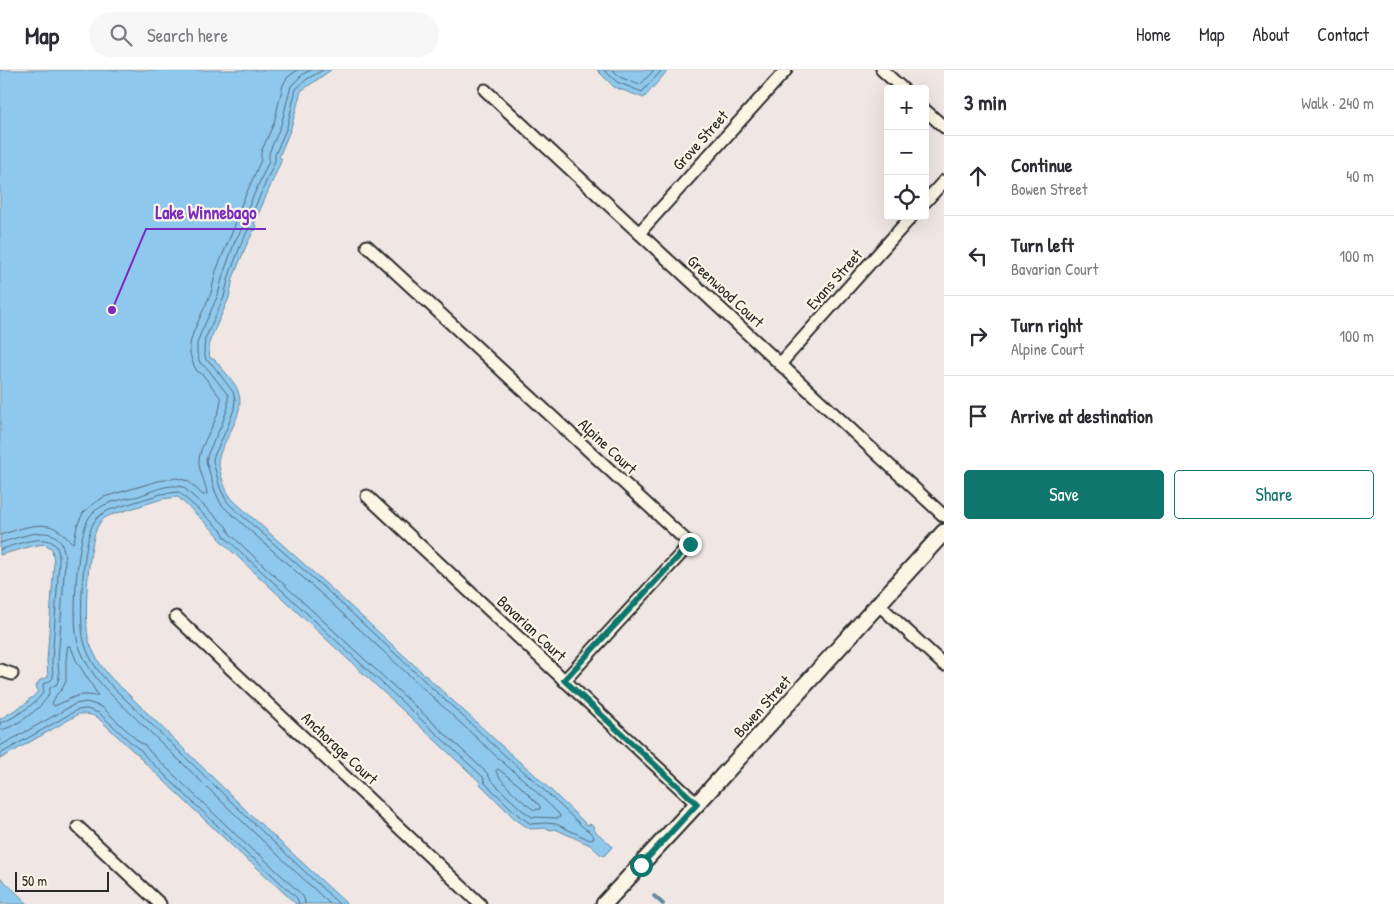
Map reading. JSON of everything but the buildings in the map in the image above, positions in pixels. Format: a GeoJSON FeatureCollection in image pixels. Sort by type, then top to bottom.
{"type":"FeatureCollection","features":[{"type":"Feature","properties":{"kind":"main road","name":"Bowen Street"},"geometry":{"type":"LineString","coordinates":[[604,904],[944,532]]}},
{"type":"Feature","properties":{"kind":"street","name":"Grove Street"},"geometry":{"type":"LineString","coordinates":[[639,233],[786,70]]}},
{"type":"Feature","properties":{"kind":"street"},"geometry":{"type":"LineString","coordinates":[[882,70],[899,85]]}},
{"type":"Feature","properties":{"kind":"street","name":"Greenwood Court"},"geometry":{"type":"LineString","coordinates":[[485,90],[944,516]]}},
{"type":"Feature","properties":{"kind":"street"},"geometry":{"type":"LineString","coordinates":[[929,114],[944,127]]}},
{"type":"Feature","properties":{"kind":"street"},"geometry":{"type":"LineString","coordinates":[[929,198],[944,181]]}},
{"type":"Feature","properties":{"kind":"street","name":"Evans Street"},"geometry":{"type":"LineString","coordinates":[[780,364],[908,220]]}},
{"type":"Feature","properties":{"kind":"street","name":"Alpine Court"},"geometry":{"type":"LineString","coordinates":[[367,246],[690,544],[564,680]]}},
{"type":"Feature","properties":{"kind":"street","name":"Bavarian Court"},"geometry":{"type":"LineString","coordinates":[[367,496],[697,804]]}},
{"type":"Feature","properties":{"kind":"street"},"geometry":{"type":"LineString","coordinates":[[878,604],[944,665]]}},
{"type":"Feature","properties":{"kind":"street","name":"Anchorage Court"},"geometry":{"type":"LineString","coordinates":[[176,617],[480,904]]}},
{"type":"Feature","properties":{"kind":"street"},"geometry":{"type":"LineString","coordinates":[[0,670],[12,674]]}},
{"type":"Feature","properties":{"kind":"street"},"geometry":{"type":"LineString","coordinates":[[78,826],[160,904]]}},
{"type":"Feature","properties":{"kind":"water"},"geometry":{"type":"Polygon","coordinates":[[[0,70],[331,70],[301,91],[291,128],[279,157],[282,159],[254,224],[257,226],[255,231],[246,246],[233,278],[229,298],[210,340],[210,358],[215,360],[234,384],[240,400],[237,418],[218,461],[223,482],[234,501],[531,771],[587,825],[590,824],[594,827],[595,831],[612,846],[604,856],[590,845],[555,829],[530,829],[515,819],[480,782],[240,559],[178,497],[162,499],[111,515],[104,518],[99,524],[95,533],[89,563],[86,617],[89,641],[99,662],[113,680],[250,814],[347,904],[296,904],[97,717],[79,714],[0,759],[0,719],[28,702],[38,691],[36,686],[40,680],[48,677],[47,661],[54,562],[52,549],[45,544],[0,555],[0,70]]]}},
{"type":"Feature","properties":{"kind":"water"},"geometry":{"type":"Polygon","coordinates":[[[597,70],[668,70],[644,98],[614,87],[597,70]]]}},
{"type":"Feature","properties":{"kind":"water"},"geometry":{"type":"Polygon","coordinates":[[[0,877],[28,904],[0,904],[0,877]]]}},
{"type":"Feature","properties":{"kind":"waterway"},"geometry":{"type":"LineString","coordinates":[[654,896],[663,904]]}},
{"type":"Feature","properties":{"kind":"place","name":"Lake Winnebago"},"geometry":{"type":"Point","coordinates":[112,310]}},
{"type":"Feature","properties":{"kind":"route"},"geometry":{"type":"LineString","coordinates":[[641,865],[697,804],[564,680],[690,544]]}}]}
